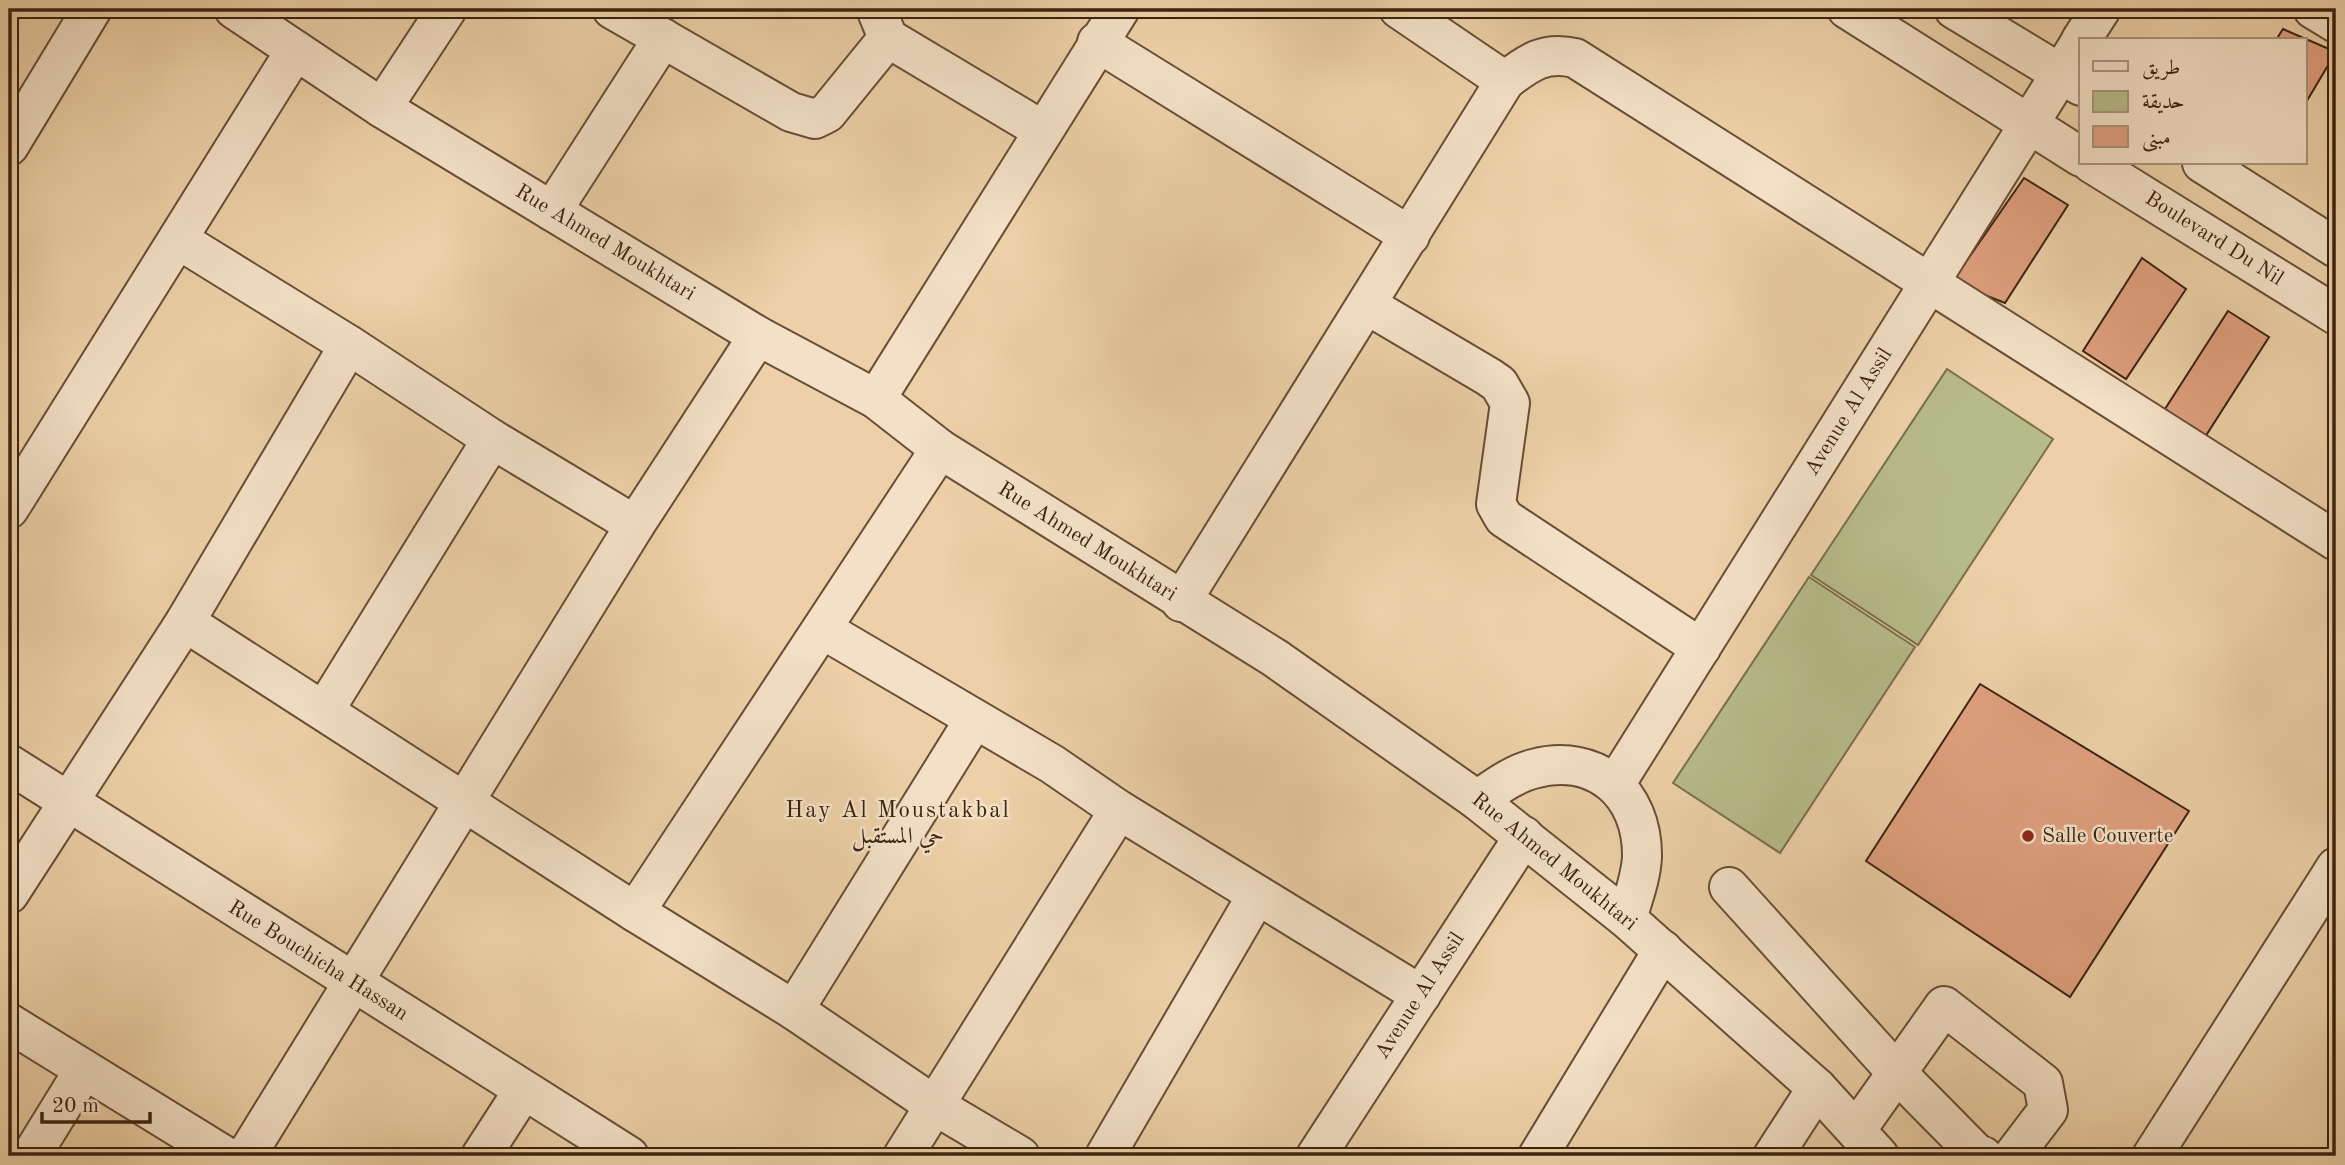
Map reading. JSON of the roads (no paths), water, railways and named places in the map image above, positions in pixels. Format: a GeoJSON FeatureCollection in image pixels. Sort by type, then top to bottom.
{"type":"FeatureCollection","features":[{"type":"Feature","properties":{"kind":"street"},"geometry":{"type":"LineString","coordinates":[[9,146],[92,9]]}},
{"type":"Feature","properties":{"kind":"street","name":"Rue Ahmed Moukhtari"},"geometry":{"type":"LineString","coordinates":[[234,9],[382,108],[758,336],[876,399],[940,449],[1181,602],[1275,658],[1477,800],[1626,919],[1817,1088],[1868,1143]]}},
{"type":"Feature","properties":{"kind":"street"},"geometry":{"type":"LineString","coordinates":[[382,108],[447,9]]}},
{"type":"Feature","properties":{"kind":"street"},"geometry":{"type":"LineString","coordinates":[[612,9],[791,112],[815,119],[827,113],[882,24],[1042,130]]}},
{"type":"Feature","properties":{"kind":"street"},"geometry":{"type":"LineString","coordinates":[[876,399],[1120,9]]}},
{"type":"Feature","properties":{"kind":"street"},"geometry":{"type":"LineString","coordinates":[[1399,9],[1506,81]]}},
{"type":"Feature","properties":{"kind":"street"},"geometry":{"type":"LineString","coordinates":[[1847,9],[2079,156]]}},
{"type":"Feature","properties":{"kind":"street"},"geometry":{"type":"LineString","coordinates":[[1954,9],[2071,80]]}},
{"type":"Feature","properties":{"kind":"street","name":"Avenue Al Assil"},"geometry":{"type":"LineString","coordinates":[[2083,38],[2101,9]]}},
{"type":"Feature","properties":{"kind":"street"},"geometry":{"type":"LineString","coordinates":[[2313,9],[2336,23]]}},
{"type":"Feature","properties":{"kind":"street"},"geometry":{"type":"LineString","coordinates":[[552,211],[663,38]]}},
{"type":"Feature","properties":{"kind":"street"},"geometry":{"type":"LineString","coordinates":[[1097,43],[1410,236]]}},
{"type":"Feature","properties":{"kind":"street","name":"Avenue Al Assil"},"geometry":{"type":"LineString","coordinates":[[1616,783],[2028,125],[2071,80],[2079,49]]}},
{"type":"Feature","properties":{"kind":"street"},"geometry":{"type":"LineString","coordinates":[[11,502],[179,240],[295,51]]}},
{"type":"Feature","properties":{"kind":"street"},"geometry":{"type":"LineString","coordinates":[[1181,602],[1506,81],[1543,55],[1558,54],[1575,58],[2336,541]]}},
{"type":"Feature","properties":{"kind":"street","name":"Boulevard Du Nil"},"geometry":{"type":"LineString","coordinates":[[2093,164],[2336,315]]}},
{"type":"Feature","properties":{"kind":"street"},"geometry":{"type":"LineString","coordinates":[[2204,164],[2336,248]]}},
{"type":"Feature","properties":{"kind":"street"},"geometry":{"type":"LineString","coordinates":[[179,240],[349,345],[492,439],[635,525]]}},
{"type":"Feature","properties":{"kind":"street"},"geometry":{"type":"LineString","coordinates":[[1367,304],[1489,377],[1507,395],[1510,403],[1496,504],[1504,518],[1701,648]]}},
{"type":"Feature","properties":{"kind":"street"},"geometry":{"type":"LineString","coordinates":[[246,1156],[635,525],[758,336]]}},
{"type":"Feature","properties":{"kind":"street"},"geometry":{"type":"LineString","coordinates":[[9,894],[185,622],[349,345]]}},
{"type":"Feature","properties":{"kind":"street"},"geometry":{"type":"LineString","coordinates":[[324,711],[492,439]]}},
{"type":"Feature","properties":{"kind":"street"},"geometry":{"type":"LineString","coordinates":[[635,912],[940,449]]}},
{"type":"Feature","properties":{"kind":"street"},"geometry":{"type":"LineString","coordinates":[[185,622],[635,912],[794,1010],[934,1105],[1020,1156]]}},
{"type":"Feature","properties":{"kind":"street"},"geometry":{"type":"LineString","coordinates":[[822,629],[1052,764],[1119,810],[1421,995]]}},
{"type":"Feature","properties":{"kind":"street"},"geometry":{"type":"LineString","coordinates":[[794,1010],[974,720]]}},
{"type":"Feature","properties":{"kind":"street","name":"Rue Bouchicha Hassan"},"geometry":{"type":"LineString","coordinates":[[9,764],[629,1156]]}},
{"type":"Feature","properties":{"kind":"street"},"geometry":{"type":"LineString","coordinates":[[1477,800],[1505,781],[1533,769],[1585,767],[1616,783],[1637,828],[1642,855],[1638,883],[1626,919]]}},
{"type":"Feature","properties":{"kind":"street"},"geometry":{"type":"LineString","coordinates":[[903,1156],[1119,810]]}},
{"type":"Feature","properties":{"kind":"street","name":"Avenue Al Assil"},"geometry":{"type":"LineString","coordinates":[[1317,1156],[1524,836]]}},
{"type":"Feature","properties":{"kind":"street"},"geometry":{"type":"LineString","coordinates":[[2152,1156],[2336,867]]}},
{"type":"Feature","properties":{"kind":"street"},"geometry":{"type":"LineString","coordinates":[[1729,887],[1897,1073],[1983,1156]]}},
{"type":"Feature","properties":{"kind":"street"},"geometry":{"type":"LineString","coordinates":[[1104,1156],[1257,895]]}},
{"type":"Feature","properties":{"kind":"street"},"geometry":{"type":"LineString","coordinates":[[1538,1156],[1663,950]]}},
{"type":"Feature","properties":{"kind":"street"},"geometry":{"type":"LineString","coordinates":[[1868,1143],[1897,1073],[1944,1006],[2043,1083],[2048,1110],[2013,1156]]}},
{"type":"Feature","properties":{"kind":"street"},"geometry":{"type":"LineString","coordinates":[[9,1023],[225,1156]]}},
{"type":"Feature","properties":{"kind":"street"},"geometry":{"type":"LineString","coordinates":[[31,1156],[84,1070]]}},
{"type":"Feature","properties":{"kind":"street"},"geometry":{"type":"LineString","coordinates":[[1773,1156],[1817,1088]]}},
{"type":"Feature","properties":{"kind":"street"},"geometry":{"type":"LineString","coordinates":[[481,1156],[523,1091]]}},
{"type":"Feature","properties":{"kind":"place","name":"Salle Couverte"},"geometry":{"type":"Point","coordinates":[2028,836]}},
{"type":"Feature","properties":{"kind":"district","name":"Hay Al Moustakbal حي المستقبل"},"geometry":{"type":"Point","coordinates":[898,823]}}]}
